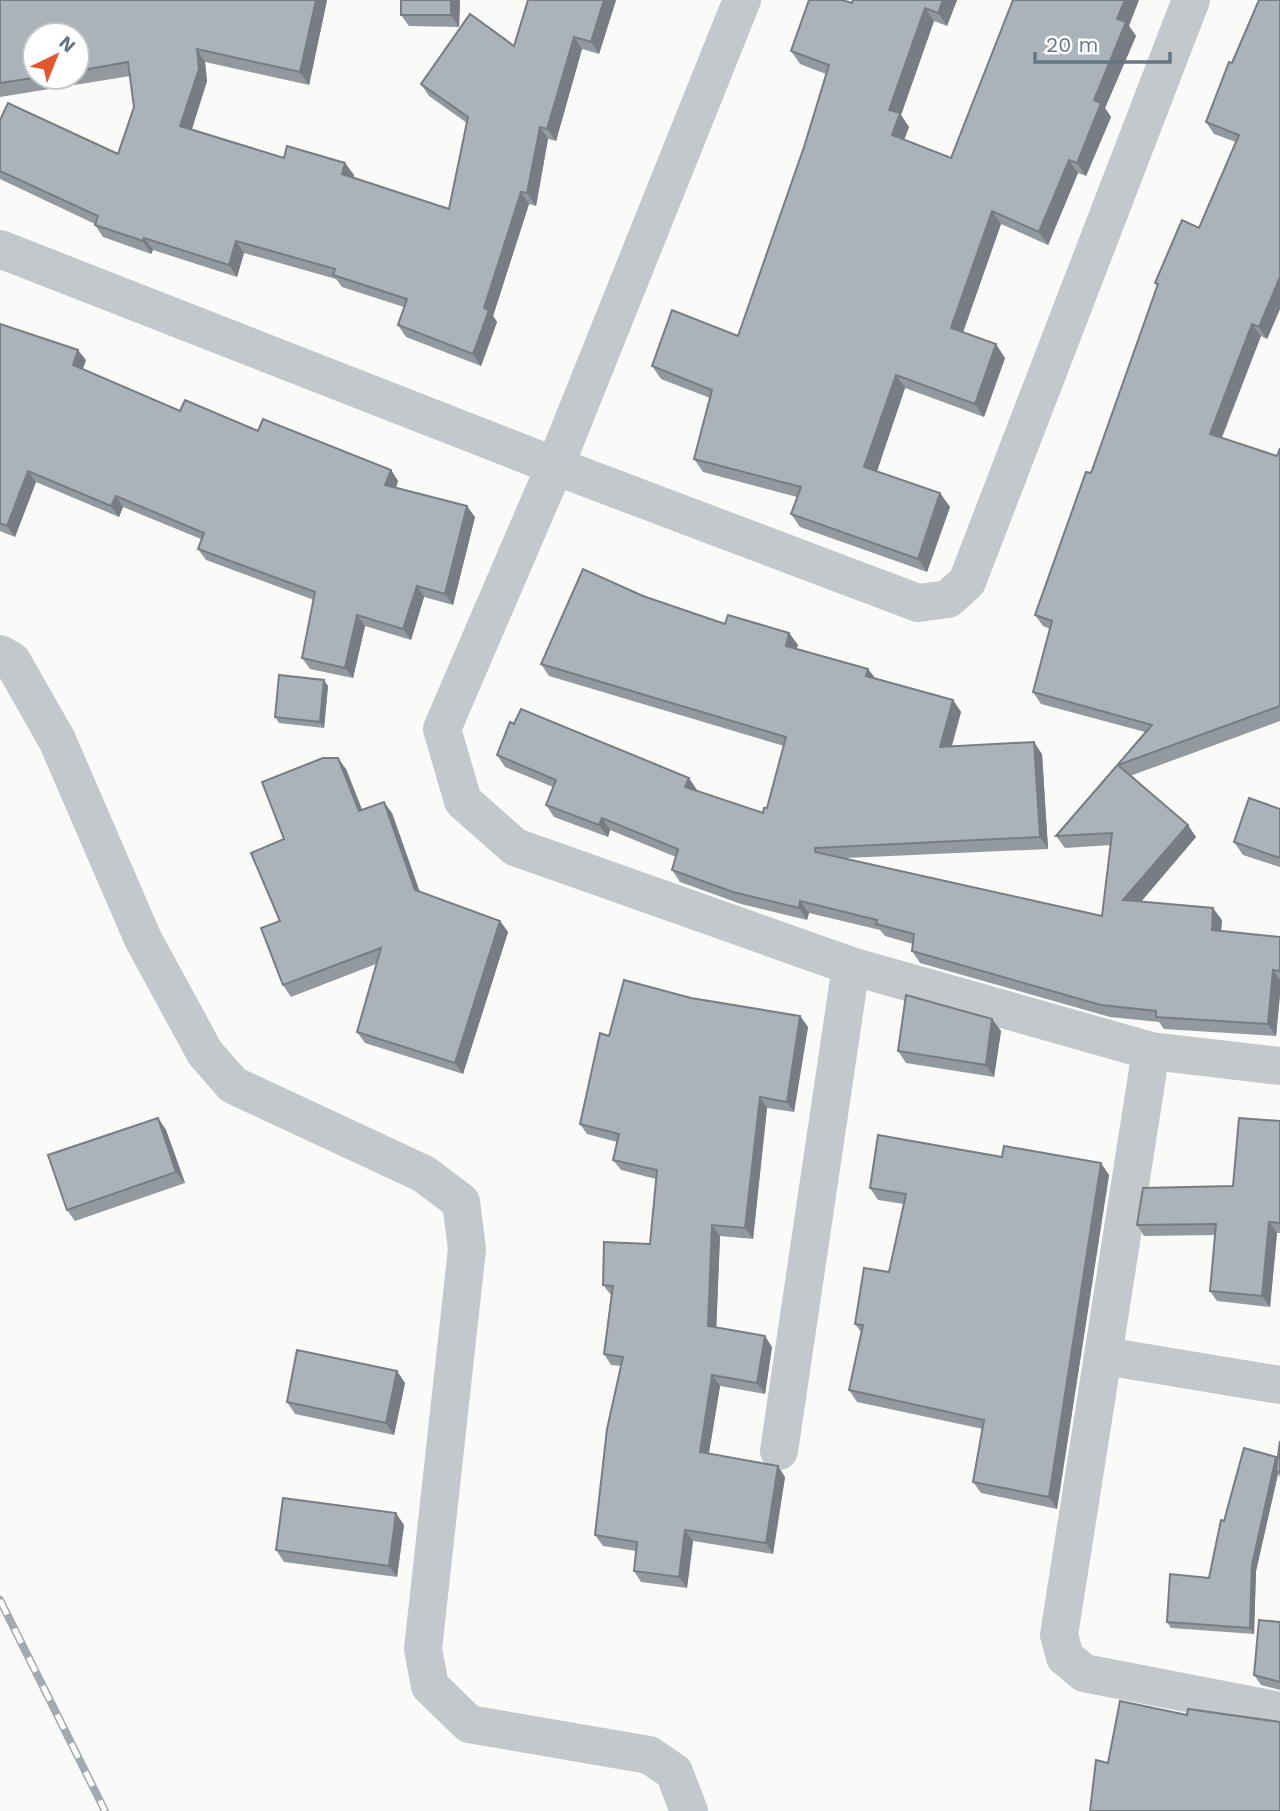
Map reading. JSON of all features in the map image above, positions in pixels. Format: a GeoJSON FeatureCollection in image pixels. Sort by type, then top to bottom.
{"type":"FeatureCollection","features":[{"type":"Feature","properties":{"kind":"street"},"geometry":{"type":"LineString","coordinates":[[742,0],[555,466],[442,729],[463,801],[515,847],[851,967],[1151,1051],[1280,1066]]}},
{"type":"Feature","properties":{"kind":"street"},"geometry":{"type":"LineString","coordinates":[[0,249],[555,466],[918,603],[948,598],[967,582],[1191,0]]}},
{"type":"Feature","properties":{"kind":"street"},"geometry":{"type":"LineString","coordinates":[[0,654],[12,661],[57,740],[143,939],[205,1053],[233,1085],[424,1174],[461,1202],[467,1250],[424,1649],[430,1686],[469,1724],[649,1755],[674,1772],[686,1797],[689,1811]]}},
{"type":"Feature","properties":{"kind":"street"},"geometry":{"type":"LineString","coordinates":[[779,1451],[851,967]]}},
{"type":"Feature","properties":{"kind":"street"},"geometry":{"type":"LineString","coordinates":[[1151,1051],[1059,1635],[1065,1657],[1084,1673],[1280,1711]]}},
{"type":"Feature","properties":{"kind":"street"},"geometry":{"type":"LineString","coordinates":[[1105,1356],[1280,1385]]}},
{"type":"Feature","properties":{"kind":"building"},"geometry":{"type":"Polygon","coordinates":[[[0,0],[316,0],[300,72],[197,49],[199,69],[180,126],[284,158],[287,146],[345,163],[342,174],[449,209],[468,117],[421,84],[470,14],[514,46],[528,0],[604,0],[591,42],[574,37],[547,129],[540,127],[527,193],[521,192],[484,308],[489,310],[473,354],[398,325],[407,299],[333,275],[335,269],[236,241],[229,265],[144,238],[143,241],[95,225],[98,216],[0,171],[0,120],[8,103],[118,154],[134,107],[128,62],[91,69],[91,21],[21,21],[21,80],[0,83],[0,0]]]}},
{"type":"Feature","properties":{"kind":"building"},"geometry":{"type":"Polygon","coordinates":[[[401,0],[451,0],[451,15],[401,15],[401,0]]]}},
{"type":"Feature","properties":{"kind":"building"},"geometry":{"type":"Polygon","coordinates":[[[809,0],[842,0],[852,3],[853,0],[943,0],[938,13],[925,8],[889,110],[900,113],[892,135],[951,158],[1013,0],[1125,0],[1117,19],[1126,22],[1094,100],[1101,103],[1077,163],[1069,160],[1039,232],[992,211],[951,328],[996,344],[975,404],[896,375],[864,467],[940,493],[918,559],[791,514],[801,487],[694,459],[712,390],[652,366],[672,310],[738,336],[804,147],[829,65],[791,51],[809,0]]]}},
{"type":"Feature","properties":{"kind":"building"},"geometry":{"type":"Polygon","coordinates":[[[1259,0],[1280,0],[1280,277],[1259,327],[1252,324],[1210,434],[1277,456],[1280,448],[1280,706],[1118,765],[1188,825],[1123,900],[1213,908],[1212,930],[1280,937],[1280,971],[1273,970],[1268,1024],[1156,1017],[1156,1011],[1101,1005],[912,951],[914,934],[876,924],[877,920],[800,901],[799,908],[733,892],[672,870],[678,849],[602,818],[599,825],[546,805],[556,780],[497,755],[510,722],[514,724],[521,709],[689,778],[685,787],[763,813],[764,808],[767,808],[786,737],[541,664],[583,569],[643,596],[725,624],[728,615],[789,633],[786,646],[868,669],[866,676],[953,700],[940,747],[1034,742],[1040,837],[815,848],[815,852],[1102,916],[1112,833],[1056,836],[1152,725],[1033,692],[1052,621],[1035,615],[1086,472],[1091,473],[1158,284],[1155,283],[1182,220],[1199,228],[1239,135],[1206,122],[1229,62],[1232,63],[1259,0]]]}},
{"type":"Feature","properties":{"kind":"building"},"geometry":{"type":"Polygon","coordinates":[[[0,324],[78,350],[73,365],[180,411],[185,400],[258,431],[263,419],[391,470],[385,485],[467,506],[445,594],[417,586],[403,629],[357,615],[345,668],[302,658],[315,592],[198,549],[204,533],[116,496],[111,506],[28,471],[7,526],[0,523],[0,324]]]}},
{"type":"Feature","properties":{"kind":"building"},"geometry":{"type":"Polygon","coordinates":[[[279,675],[324,680],[320,722],[275,717],[279,675]]]}},
{"type":"Feature","properties":{"kind":"building"},"geometry":{"type":"Polygon","coordinates":[[[323,758],[338,758],[359,811],[384,802],[415,890],[500,921],[455,1063],[357,1032],[381,948],[283,985],[261,928],[280,921],[251,853],[284,839],[262,782],[323,758]]]}},
{"type":"Feature","properties":{"kind":"building"},"geometry":{"type":"Polygon","coordinates":[[[1249,798],[1280,809],[1280,858],[1234,842],[1249,798]]]}},
{"type":"Feature","properties":{"kind":"building"},"geometry":{"type":"Polygon","coordinates":[[[624,980],[691,998],[800,1016],[787,1102],[760,1097],[745,1228],[712,1225],[708,1326],[765,1336],[757,1383],[712,1375],[700,1452],[778,1466],[766,1543],[685,1530],[679,1577],[634,1571],[637,1542],[595,1535],[607,1429],[623,1357],[604,1354],[613,1286],[603,1285],[604,1242],[650,1244],[657,1170],[613,1160],[619,1134],[580,1124],[600,1033],[609,1036],[624,980]]]}},
{"type":"Feature","properties":{"kind":"building"},"geometry":{"type":"Polygon","coordinates":[[[906,995],[992,1019],[986,1065],[898,1051],[906,995]]]}},
{"type":"Feature","properties":{"kind":"building"},"geometry":{"type":"Polygon","coordinates":[[[158,1118],[176,1172],[67,1210],[48,1155],[158,1118]]]}},
{"type":"Feature","properties":{"kind":"building"},"geometry":{"type":"Polygon","coordinates":[[[1239,1118],[1280,1121],[1280,1223],[1269,1222],[1262,1296],[1210,1291],[1216,1224],[1137,1225],[1143,1188],[1233,1186],[1239,1118]]]}},
{"type":"Feature","properties":{"kind":"building"},"geometry":{"type":"Polygon","coordinates":[[[878,1135],[1002,1157],[1004,1146],[1101,1163],[1049,1497],[973,1482],[984,1420],[849,1390],[863,1325],[855,1324],[864,1268],[889,1272],[906,1194],[870,1188],[878,1135]]]}},
{"type":"Feature","properties":{"kind":"building"},"geometry":{"type":"Polygon","coordinates":[[[297,1350],[397,1371],[386,1423],[287,1402],[297,1350]]]}},
{"type":"Feature","properties":{"kind":"building"},"geometry":{"type":"Polygon","coordinates":[[[1280,1441],[1280,1472],[1276,1472],[1280,1441]]]}},
{"type":"Feature","properties":{"kind":"building"},"geometry":{"type":"Polygon","coordinates":[[[1244,1448],[1276,1457],[1252,1565],[1250,1628],[1167,1622],[1170,1574],[1209,1578],[1221,1520],[1224,1521],[1244,1448]]]}},
{"type":"Feature","properties":{"kind":"building"},"geometry":{"type":"Polygon","coordinates":[[[283,1498],[396,1513],[389,1566],[276,1550],[283,1498]]]}},
{"type":"Feature","properties":{"kind":"building"},"geometry":{"type":"Polygon","coordinates":[[[1259,1620],[1280,1622],[1280,1682],[1254,1675],[1259,1620]]]}},
{"type":"Feature","properties":{"kind":"building"},"geometry":{"type":"Polygon","coordinates":[[[1120,1701],[1187,1715],[1188,1709],[1280,1722],[1280,1811],[1090,1811],[1096,1760],[1108,1763],[1120,1701]]]}},
{"type":"Feature","properties":{"kind":"railway"},"geometry":{"type":"LineString","coordinates":[[0,1600],[105,1811]]}}]}
